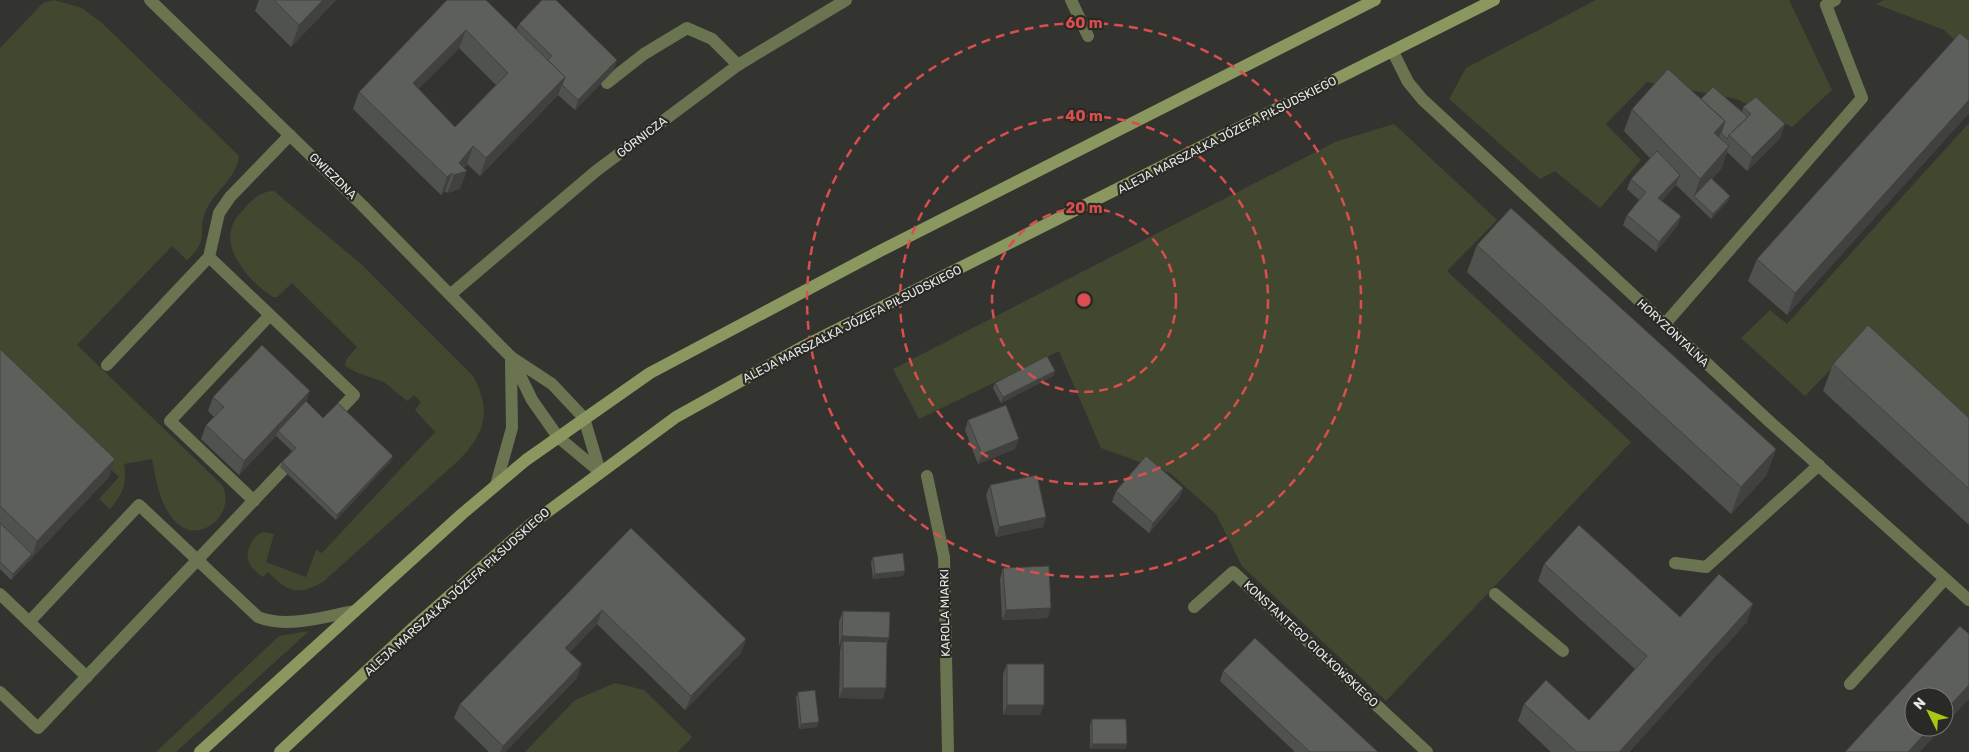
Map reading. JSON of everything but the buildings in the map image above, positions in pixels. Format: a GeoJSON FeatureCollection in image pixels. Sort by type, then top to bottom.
{"type":"FeatureCollection","features":[{"type":"Feature","properties":{"kind":"street","name":"GWIEZDNA"},"geometry":{"type":"LineString","coordinates":[[150,0],[451,294],[511,357],[552,384],[584,418],[600,472]]}},
{"type":"Feature","properties":{"kind":"street","name":"GÓRNICZA"},"geometry":{"type":"LineString","coordinates":[[451,294],[596,172],[738,65],[846,0]]}},
{"type":"Feature","properties":{"kind":"street"},"geometry":{"type":"LineString","coordinates":[[1071,0],[1088,36]]}},
{"type":"Feature","properties":{"kind":"street"},"geometry":{"type":"LineString","coordinates":[[200,752],[496,485],[584,418],[650,373],[829,278],[1375,0]]}},
{"type":"Feature","properties":{"kind":"street","name":"ALEJA MARSZAŁKA JÓZEFA PIŁSUDSKIEGO"},"geometry":{"type":"LineString","coordinates":[[280,752],[492,558],[556,504],[676,417],[804,346],[1494,0]]}},
{"type":"Feature","properties":{"kind":"street"},"geometry":{"type":"LineString","coordinates":[[1664,324],[1862,98],[1826,5],[1835,0]]}},
{"type":"Feature","properties":{"kind":"street"},"geometry":{"type":"LineString","coordinates":[[607,83],[644,54],[687,28],[712,39],[738,65]]}},
{"type":"Feature","properties":{"kind":"street","name":"HORYZONTALNA"},"geometry":{"type":"LineString","coordinates":[[1393,52],[1408,82],[1422,99],[1664,324],[1944,580],[1969,600]]}},
{"type":"Feature","properties":{"kind":"street"},"geometry":{"type":"LineString","coordinates":[[107,365],[209,257],[219,213],[230,197],[290,135]]}},
{"type":"Feature","properties":{"kind":"street"},"geometry":{"type":"LineString","coordinates":[[209,257],[354,395],[321,430]]}},
{"type":"Feature","properties":{"kind":"street"},"geometry":{"type":"LineString","coordinates":[[254,501],[170,422],[270,315]]}},
{"type":"Feature","properties":{"kind":"street","name":"GWIEZDNA"},"geometry":{"type":"LineString","coordinates":[[511,357],[532,400],[558,437],[600,472]]}},
{"type":"Feature","properties":{"kind":"street"},"geometry":{"type":"LineString","coordinates":[[496,485],[512,428],[511,357]]}},
{"type":"Feature","properties":{"kind":"street"},"geometry":{"type":"LineString","coordinates":[[0,692],[38,728],[301,452]]}},
{"type":"Feature","properties":{"kind":"street"},"geometry":{"type":"LineString","coordinates":[[1675,563],[1706,567],[1819,465]]}},
{"type":"Feature","properties":{"kind":"street","name":"KAROLA MIARKI"},"geometry":{"type":"LineString","coordinates":[[927,476],[944,557],[948,752]]}},
{"type":"Feature","properties":{"kind":"street"},"geometry":{"type":"LineString","coordinates":[[29,622],[139,505],[252,613],[265,620],[300,621],[355,611]]}},
{"type":"Feature","properties":{"kind":"street","name":"KONSTANTEGO CIOŁKOWSKIEGO"},"geometry":{"type":"LineString","coordinates":[[1194,607],[1233,572],[1427,752]]}},
{"type":"Feature","properties":{"kind":"street"},"geometry":{"type":"LineString","coordinates":[[1850,684],[1944,580]]}},
{"type":"Feature","properties":{"kind":"street"},"geometry":{"type":"LineString","coordinates":[[0,594],[87,677]]}},
{"type":"Feature","properties":{"kind":"street"},"geometry":{"type":"LineString","coordinates":[[1495,594],[1563,651]]}},
{"type":"Feature","properties":{"kind":"green space"},"geometry":{"type":"Polygon","coordinates":[[[54,0],[82,8],[102,23],[239,156],[230,178],[207,208],[202,223],[201,240],[195,252],[187,260],[172,246],[77,345],[222,485],[225,505],[215,522],[206,528],[197,530],[187,529],[178,524],[172,517],[163,502],[152,459],[124,464],[125,477],[123,488],[110,509],[99,499],[119,477],[48,409],[0,369],[0,48],[43,3],[54,0]]]}},
{"type":"Feature","properties":{"kind":"green space"},"geometry":{"type":"Polygon","coordinates":[[[1596,0],[1789,0],[1832,90],[1792,127],[1737,99],[1647,82],[1606,124],[1641,160],[1600,208],[1555,171],[1540,179],[1449,99],[1466,68],[1596,0]]]}},
{"type":"Feature","properties":{"kind":"green space"},"geometry":{"type":"Polygon","coordinates":[[[1884,0],[1969,0],[1969,54],[1944,30],[1876,4],[1884,0]]]}},
{"type":"Feature","properties":{"kind":"green space"},"geometry":{"type":"Polygon","coordinates":[[[1969,123],[1969,447],[1855,344],[1805,396],[1741,338],[1770,310],[1787,324],[1969,123]]]}},
{"type":"Feature","properties":{"kind":"green space"},"geometry":{"type":"Polygon","coordinates":[[[1394,124],[1497,220],[1447,271],[1631,442],[1386,701],[1242,566],[1216,514],[1170,473],[1101,448],[1059,351],[919,419],[893,369],[1335,142],[1394,124]]]}},
{"type":"Feature","properties":{"kind":"green space"},"geometry":{"type":"Polygon","coordinates":[[[274,191],[362,265],[473,376],[479,389],[484,411],[480,431],[459,460],[324,581],[307,589],[300,590],[288,588],[268,572],[263,577],[253,568],[249,562],[248,554],[253,540],[264,532],[274,534],[266,562],[306,577],[316,550],[322,553],[435,432],[415,410],[421,402],[414,395],[407,401],[384,382],[358,373],[345,366],[346,360],[357,347],[292,283],[277,297],[273,297],[256,284],[241,266],[231,245],[230,234],[234,222],[254,199],[265,192],[274,191]]]}},
{"type":"Feature","properties":{"kind":"green space"},"geometry":{"type":"Polygon","coordinates":[[[309,631],[176,752],[156,752],[279,636],[309,631]]]}},
{"type":"Feature","properties":{"kind":"green space"},"geometry":{"type":"Polygon","coordinates":[[[615,683],[644,690],[692,737],[678,752],[525,752],[575,700],[615,683]]]}}]}
